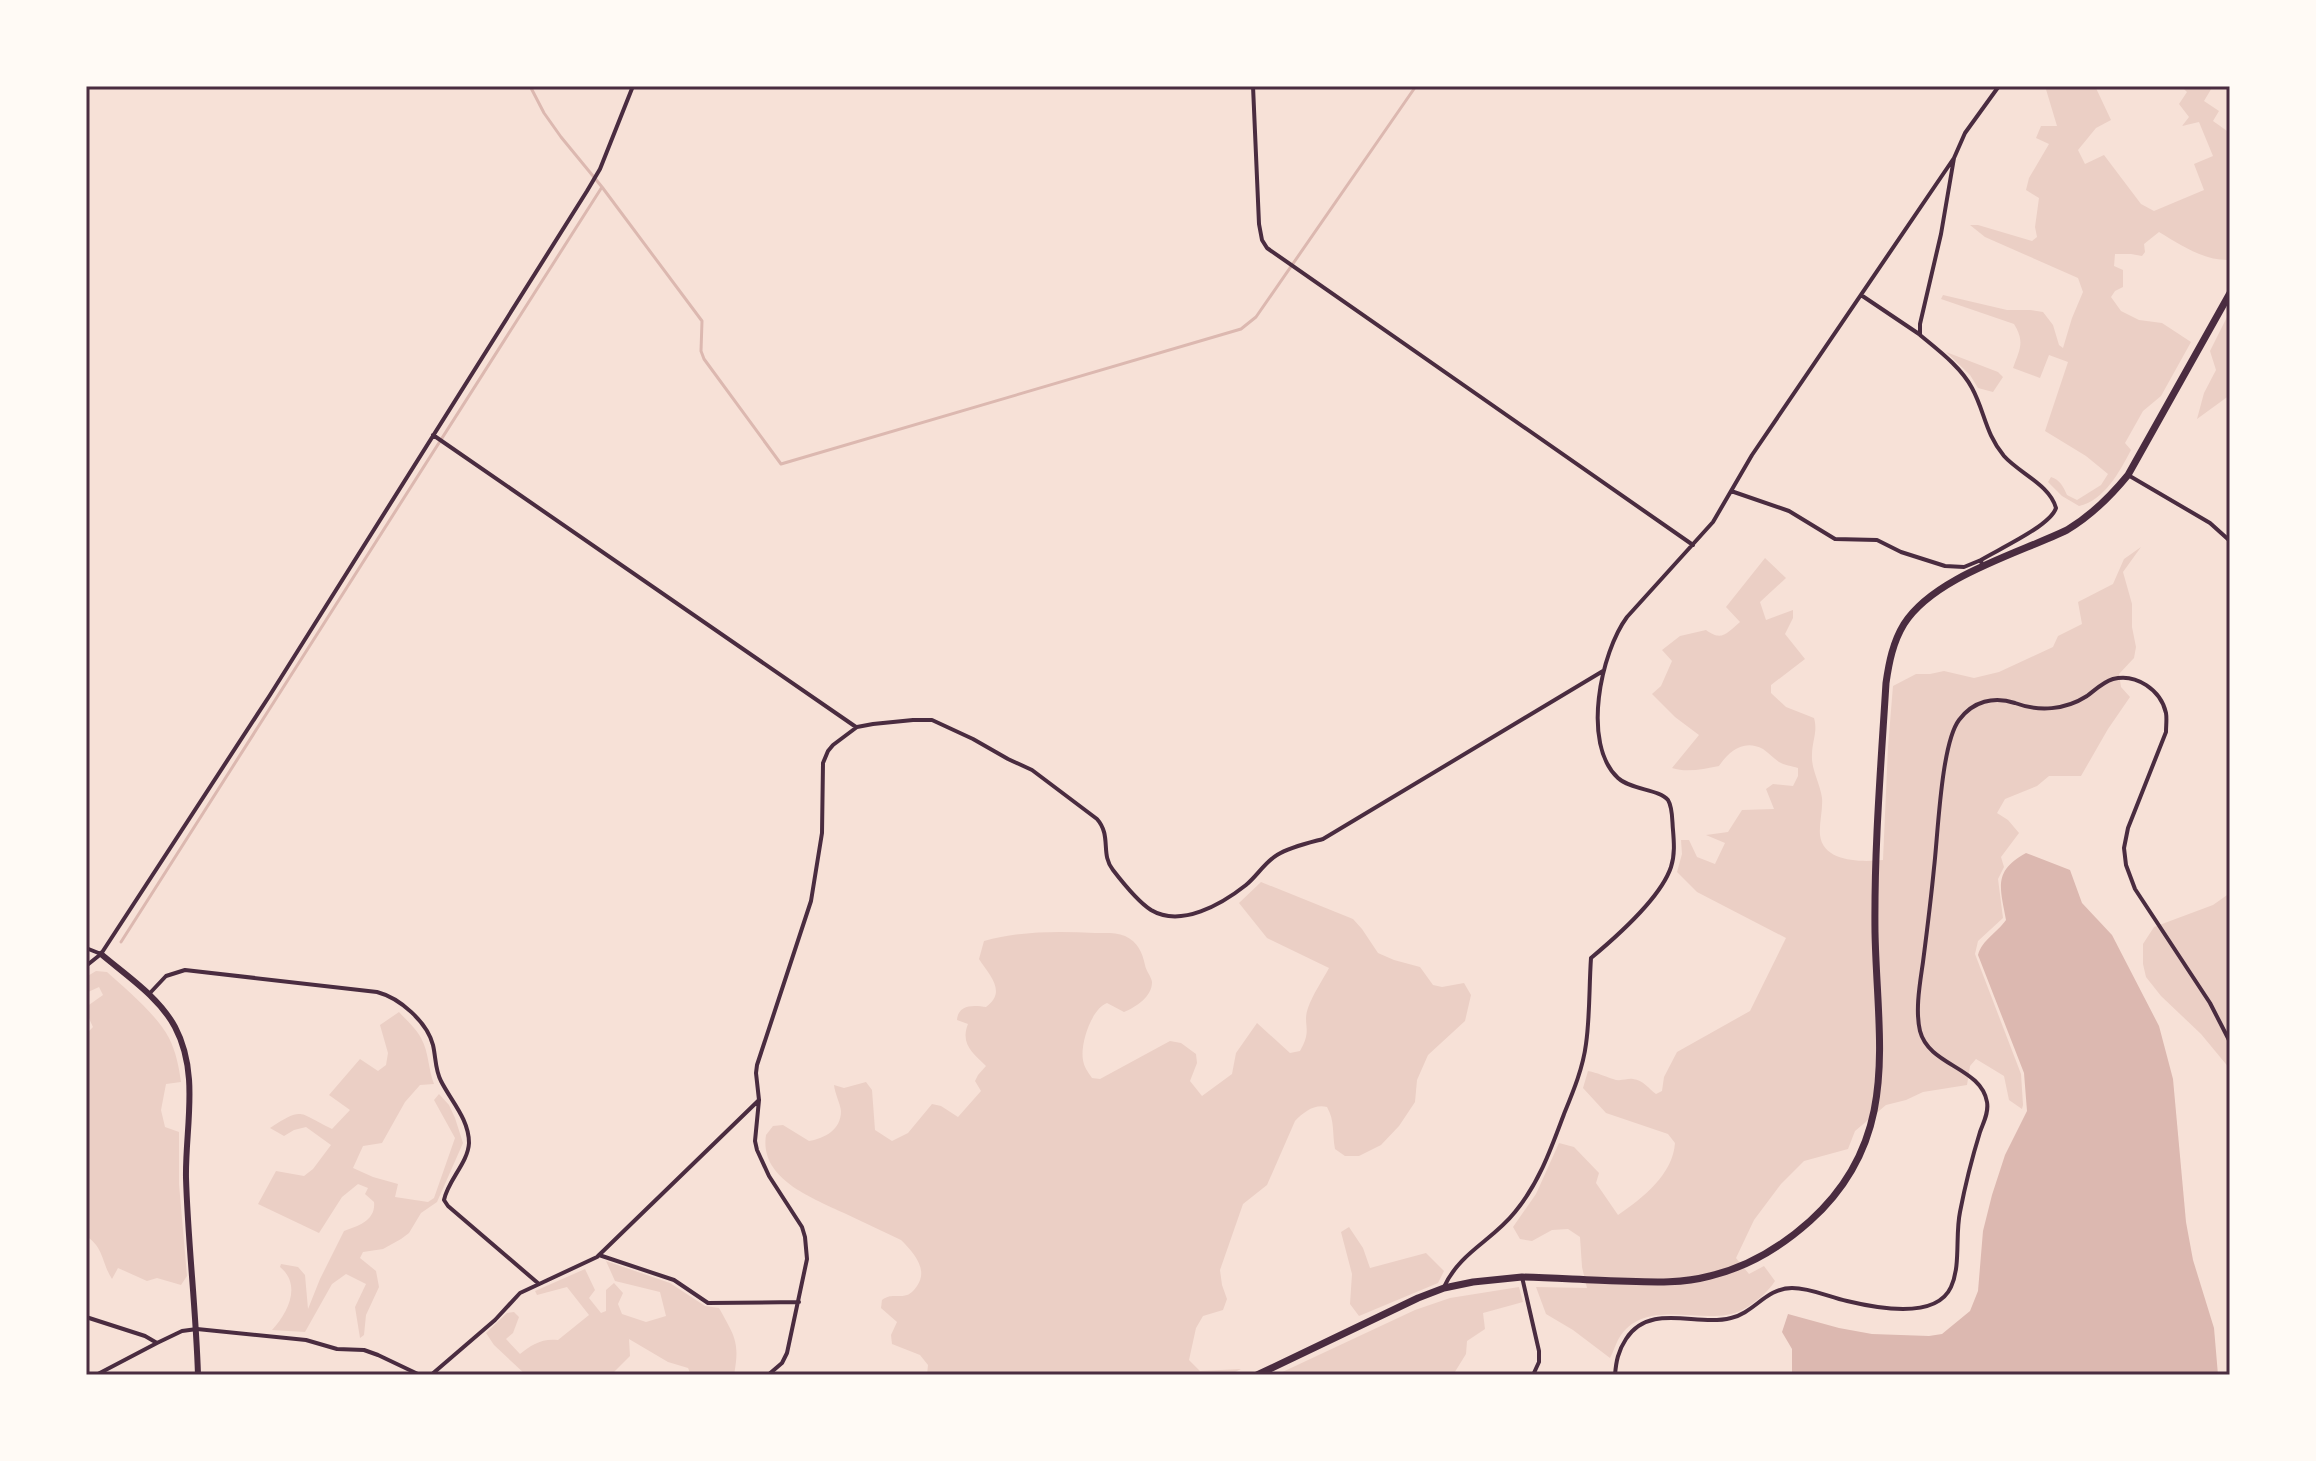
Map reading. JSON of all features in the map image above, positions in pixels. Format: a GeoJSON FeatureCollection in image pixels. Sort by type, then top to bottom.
{"type":"FeatureCollection","features":[{"type":"Feature","properties":{"kind":"main road"},"geometry":{"type":"LineString","coordinates":[[1257,1375],[1355,1326],[1444,1288],[1522,1277],[1687,1281],[1730,1271],[1764,1255],[1800,1230],[1835,1195],[1851,1173],[1870,1133],[1879,1087],[1876,874],[1888,665],[1897,637],[1920,605],[1944,587],[1982,564],[2051,537],[2082,521],[2106,501],[2128,475],[2230,293]]}},
{"type":"Feature","properties":{"kind":"street"},"geometry":{"type":"LineString","coordinates":[[86,966],[101,954],[436,436],[600,169],[633,86]]}},
{"type":"Feature","properties":{"kind":"street"},"geometry":{"type":"LineString","coordinates":[[1253,86],[1260,232],[1267,248],[1693,545]]}},
{"type":"Feature","properties":{"kind":"street"},"geometry":{"type":"LineString","coordinates":[[1444,1288],[1449,1275],[1464,1256],[1504,1225],[1533,1187],[1581,1069],[1586,1044],[1591,958],[1654,895],[1671,866],[1674,848],[1668,800],[1621,780],[1605,758],[1597,718],[1603,671],[1620,626],[1713,522],[1752,455],[1954,158],[1965,133],[1999,86]]}},
{"type":"Feature","properties":{"kind":"street"},"geometry":{"type":"LineString","coordinates":[[1920,335],[1954,158]]}},
{"type":"Feature","properties":{"kind":"street"},"geometry":{"type":"LineString","coordinates":[[1731,491],[1789,511],[1835,539],[1877,540],[1901,552],[1945,566],[1982,564],[2051,517],[2056,508],[2055,502],[2004,457],[1985,425],[1966,379],[1920,335],[1861,295]]}},
{"type":"Feature","properties":{"kind":"street"},"geometry":{"type":"LineString","coordinates":[[436,436],[857,727]]}},
{"type":"Feature","properties":{"kind":"street"},"geometry":{"type":"LineString","coordinates":[[2128,475],[2210,523],[2230,541]]}},
{"type":"Feature","properties":{"kind":"street"},"geometry":{"type":"LineString","coordinates":[[768,1375],[782,1363],[787,1353],[807,1259],[805,1237],[797,1217],[769,1176],[757,1150],[757,1065],[806,920],[822,833],[823,763],[833,745],[857,727],[900,721],[932,720],[973,739],[1032,770],[1097,819],[1104,827],[1110,867],[1146,907],[1154,912],[1192,914],[1210,908],[1246,884],[1273,857],[1285,850],[1323,839],[1603,671]]}},
{"type":"Feature","properties":{"kind":"street"},"geometry":{"type":"LineString","coordinates":[[1615,1375],[1618,1355],[1628,1335],[1636,1327],[1653,1319],[1733,1318],[1771,1293],[1793,1288],[1850,1302],[1916,1309],[1929,1307],[1947,1295],[1956,1270],[1960,1212],[1987,1113],[1987,1102],[1966,1072],[1945,1062],[1926,1044],[1920,1032],[1919,989],[1950,742],[1958,721],[1982,701],[2005,700],[2023,706],[2055,708],[2078,701],[2106,682],[2122,677],[2139,681],[2155,692],[2167,715],[2166,732],[2128,828],[2124,848],[2126,865],[2135,889],[2210,1003],[2230,1042]]}},
{"type":"Feature","properties":{"kind":"street"},"geometry":{"type":"LineString","coordinates":[[86,948],[101,954],[148,995],[174,1026],[185,1051],[190,1072],[186,1179],[198,1375]]}},
{"type":"Feature","properties":{"kind":"street"},"geometry":{"type":"LineString","coordinates":[[148,995],[166,976],[185,970],[377,992],[401,1002],[429,1034],[436,1069],[466,1129],[469,1143],[466,1154],[444,1200],[539,1284]]}},
{"type":"Feature","properties":{"kind":"street"},"geometry":{"type":"LineString","coordinates":[[431,1375],[495,1320],[514,1298],[599,1255],[759,1100]]}},
{"type":"Feature","properties":{"kind":"street"},"geometry":{"type":"LineString","coordinates":[[599,1255],[674,1280],[708,1303],[799,1302]]}},
{"type":"Feature","properties":{"kind":"street"},"geometry":{"type":"LineString","coordinates":[[1522,1277],[1539,1351],[1539,1362],[1533,1375]]}},
{"type":"Feature","properties":{"kind":"street"},"geometry":{"type":"LineString","coordinates":[[86,1317],[145,1336],[157,1343]]}},
{"type":"Feature","properties":{"kind":"street"},"geometry":{"type":"LineString","coordinates":[[96,1375],[182,1331],[197,1329],[306,1340],[337,1349],[364,1350],[420,1375]]}},
{"type":"Feature","properties":{"kind":"shaded area"},"geometry":{"type":"Polygon","coordinates":[[[2045,86],[2095,86],[2111,120],[2096,128],[2078,150],[2085,164],[2104,155],[2141,204],[2154,211],[2204,190],[2194,164],[2213,156],[2199,122],[2182,126],[2189,117],[2179,104],[2187,92],[2181,86],[2213,86],[2204,101],[2219,111],[2213,121],[2230,133],[2227,142],[2230,144],[2230,260],[2202,255],[2159,232],[2144,244],[2142,256],[2115,254],[2114,266],[2123,270],[2123,287],[2111,297],[2121,311],[2139,320],[2162,323],[2191,342],[2161,396],[2143,411],[2125,443],[2131,450],[2116,476],[2104,492],[2079,506],[2062,496],[2048,482],[2051,477],[2061,484],[2067,495],[2077,500],[2101,485],[2108,474],[2086,456],[2045,431],[2068,362],[2049,355],[2040,378],[2013,368],[2020,341],[2014,324],[1941,299],[1943,295],[2007,310],[2043,312],[2053,325],[2059,345],[2063,348],[2083,292],[2078,278],[1985,237],[1970,225],[2032,241],[2037,237],[2035,227],[2039,198],[2026,190],[2029,178],[2049,144],[2036,138],[2041,126],[2057,126],[2045,86]]]}},
{"type":"Feature","properties":{"kind":"shaded area"},"geometry":{"type":"Polygon","coordinates":[[[2230,311],[2230,395],[2197,419],[2204,393],[2216,370],[2210,351],[2230,311]]]}},
{"type":"Feature","properties":{"kind":"shaded area"},"geometry":{"type":"Polygon","coordinates":[[[1946,352],[1998,372],[2003,377],[1993,392],[1978,388],[1970,375],[1946,352]]]}},
{"type":"Feature","properties":{"kind":"shaded area"},"geometry":{"type":"Polygon","coordinates":[[[2141,547],[2123,572],[2132,604],[2136,647],[2134,658],[2119,674],[2121,687],[2130,697],[2081,776],[2049,776],[2037,786],[2005,799],[1997,813],[2019,833],[2001,857],[2004,867],[1998,879],[2003,918],[1978,941],[1975,954],[2021,1074],[2022,1109],[2009,1100],[2004,1076],[1976,1059],[1970,1066],[1967,1085],[1923,1092],[1886,1105],[1855,1131],[1848,1149],[1804,1161],[1781,1184],[1754,1220],[1736,1258],[1749,1274],[1764,1266],[1775,1281],[1742,1310],[1728,1315],[1647,1317],[1633,1323],[1621,1335],[1610,1358],[1546,1314],[1536,1287],[1587,1288],[1580,1237],[1568,1229],[1552,1230],[1532,1241],[1520,1239],[1513,1227],[1536,1194],[1559,1143],[1574,1147],[1599,1173],[1596,1183],[1618,1215],[1663,1175],[1675,1143],[1668,1134],[1606,1113],[1583,1088],[1588,1071],[1616,1080],[1637,1080],[1656,1094],[1662,1091],[1664,1077],[1677,1052],[1750,1011],[1786,938],[1697,892],[1677,872],[1682,854],[1681,840],[1689,840],[1697,857],[1715,864],[1725,843],[1706,835],[1728,832],[1742,810],[1774,809],[1766,789],[1773,784],[1793,786],[1798,768],[1781,763],[1763,749],[1750,745],[1732,751],[1719,766],[1689,770],[1672,768],[1699,735],[1652,694],[1661,686],[1672,661],[1662,650],[1680,636],[1706,630],[1720,636],[1728,633],[1740,622],[1726,607],[1765,558],[1786,578],[1760,602],[1766,620],[1793,610],[1793,618],[1785,634],[1805,659],[1771,685],[1771,693],[1786,707],[1814,718],[1812,760],[1822,798],[1820,835],[1823,844],[1828,851],[1845,859],[1883,860],[1893,686],[1916,674],[1944,671],[1974,678],[1999,672],[2053,647],[2058,636],[2082,624],[2078,602],[2113,584],[2124,559],[2141,547]]]}},
{"type":"Feature","properties":{"kind":"shaded area"},"geometry":{"type":"Polygon","coordinates":[[[2026,853],[2070,870],[2082,903],[2112,935],[2159,1026],[2173,1079],[2186,1222],[2193,1260],[2214,1328],[2218,1375],[1792,1375],[1792,1349],[1782,1332],[1788,1314],[1872,1334],[1929,1336],[1942,1334],[1970,1311],[1978,1291],[1983,1231],[1992,1195],[2005,1155],[2027,1111],[2024,1073],[1978,955],[2006,920],[2001,889],[2004,873],[2008,866],[2026,853]]]}},
{"type":"Feature","properties":{"kind":"shaded area"},"geometry":{"type":"Polygon","coordinates":[[[1261,882],[1353,919],[1378,953],[1420,967],[1433,985],[1442,987],[1464,983],[1471,995],[1465,1021],[1428,1055],[1417,1080],[1415,1102],[1381,1145],[1359,1156],[1345,1156],[1335,1149],[1327,1107],[1314,1108],[1295,1121],[1267,1185],[1243,1204],[1220,1270],[1227,1299],[1223,1310],[1203,1316],[1196,1328],[1189,1360],[1200,1371],[1241,1369],[1229,1375],[927,1375],[928,1365],[920,1355],[892,1344],[891,1335],[897,1322],[881,1308],[885,1298],[903,1296],[917,1286],[921,1273],[914,1255],[901,1240],[791,1185],[771,1164],[766,1150],[766,1135],[773,1126],[783,1125],[809,1141],[821,1138],[835,1128],[840,1118],[834,1085],[844,1088],[866,1082],[872,1090],[875,1130],[892,1141],[908,1133],[932,1104],[958,1117],[981,1091],[975,1081],[986,1066],[969,1048],[966,1037],[968,1024],[957,1020],[958,1015],[963,1008],[986,1007],[992,1001],[996,990],[979,959],[984,941],[1011,935],[1114,933],[1129,938],[1139,948],[1151,987],[1142,1001],[1124,1012],[1107,1003],[1096,1012],[1085,1037],[1083,1053],[1084,1065],[1092,1078],[1100,1079],[1170,1041],[1181,1043],[1196,1054],[1197,1063],[1190,1081],[1202,1096],[1232,1074],[1236,1053],[1257,1023],[1290,1053],[1300,1051],[1307,1032],[1308,1008],[1329,968],[1267,938],[1239,903],[1261,882]]]}},
{"type":"Feature","properties":{"kind":"shaded area"},"geometry":{"type":"Polygon","coordinates":[[[2230,893],[2230,1069],[2146,977],[2143,944],[2154,927],[2213,905],[2230,893]]]}},
{"type":"Feature","properties":{"kind":"shaded area"},"geometry":{"type":"Polygon","coordinates":[[[96,971],[107,972],[149,1012],[164,1029],[177,1060],[181,1082],[166,1084],[161,1110],[165,1127],[179,1132],[179,1184],[187,1276],[181,1285],[157,1278],[147,1281],[118,1268],[112,1279],[100,1250],[86,1236],[86,1034],[93,1027],[86,1007],[103,995],[99,987],[86,993],[86,977],[96,971]]]}},
{"type":"Feature","properties":{"kind":"shaded area"},"geometry":{"type":"Polygon","coordinates":[[[399,1012],[421,1038],[434,1084],[420,1085],[405,1102],[382,1143],[363,1146],[353,1168],[398,1184],[395,1197],[428,1202],[434,1198],[455,1138],[434,1100],[439,1094],[449,1105],[463,1143],[437,1202],[421,1213],[409,1233],[383,1249],[363,1252],[360,1258],[376,1271],[379,1287],[366,1315],[364,1335],[360,1338],[355,1307],[366,1284],[346,1274],[332,1284],[305,1332],[272,1330],[283,1316],[290,1299],[290,1282],[281,1264],[298,1267],[305,1275],[308,1309],[344,1231],[369,1218],[374,1202],[365,1194],[368,1188],[358,1184],[342,1197],[319,1233],[258,1204],[276,1171],[304,1176],[331,1145],[306,1127],[284,1136],[270,1128],[301,1114],[332,1129],[350,1110],[329,1095],[360,1059],[378,1071],[386,1065],[388,1053],[380,1025],[399,1012]]]}},
{"type":"Feature","properties":{"kind":"shaded area"},"geometry":{"type":"Polygon","coordinates":[[[1349,1227],[1363,1248],[1370,1268],[1426,1253],[1444,1271],[1438,1283],[1359,1316],[1350,1304],[1352,1274],[1341,1232],[1349,1227]]]}},
{"type":"Feature","properties":{"kind":"shaded area"},"geometry":{"type":"Polygon","coordinates":[[[606,1261],[670,1283],[705,1306],[719,1308],[735,1340],[734,1375],[691,1375],[688,1368],[668,1362],[629,1339],[630,1356],[611,1375],[526,1375],[494,1345],[486,1333],[507,1313],[514,1312],[519,1317],[513,1333],[506,1339],[520,1354],[537,1343],[558,1340],[589,1315],[567,1287],[537,1295],[535,1291],[585,1269],[595,1290],[589,1298],[601,1313],[606,1311],[606,1290],[614,1283],[623,1293],[618,1304],[622,1314],[646,1322],[666,1316],[660,1292],[615,1281],[606,1261]]]}},
{"type":"Feature","properties":{"kind":"shaded area"},"geometry":{"type":"Polygon","coordinates":[[[1519,1287],[1523,1302],[1483,1313],[1485,1329],[1467,1341],[1466,1354],[1453,1375],[1276,1375],[1415,1310],[1450,1298],[1519,1287]]]}},
{"type":"Feature","properties":{"kind":"waterway"},"geometry":{"type":"LineString","coordinates":[[530,86],[561,137],[702,321],[701,351],[704,359],[781,464],[1241,329],[1256,317],[1416,86]]}},
{"type":"Feature","properties":{"kind":"waterway"},"geometry":{"type":"LineString","coordinates":[[121,942],[602,187]]}}]}
